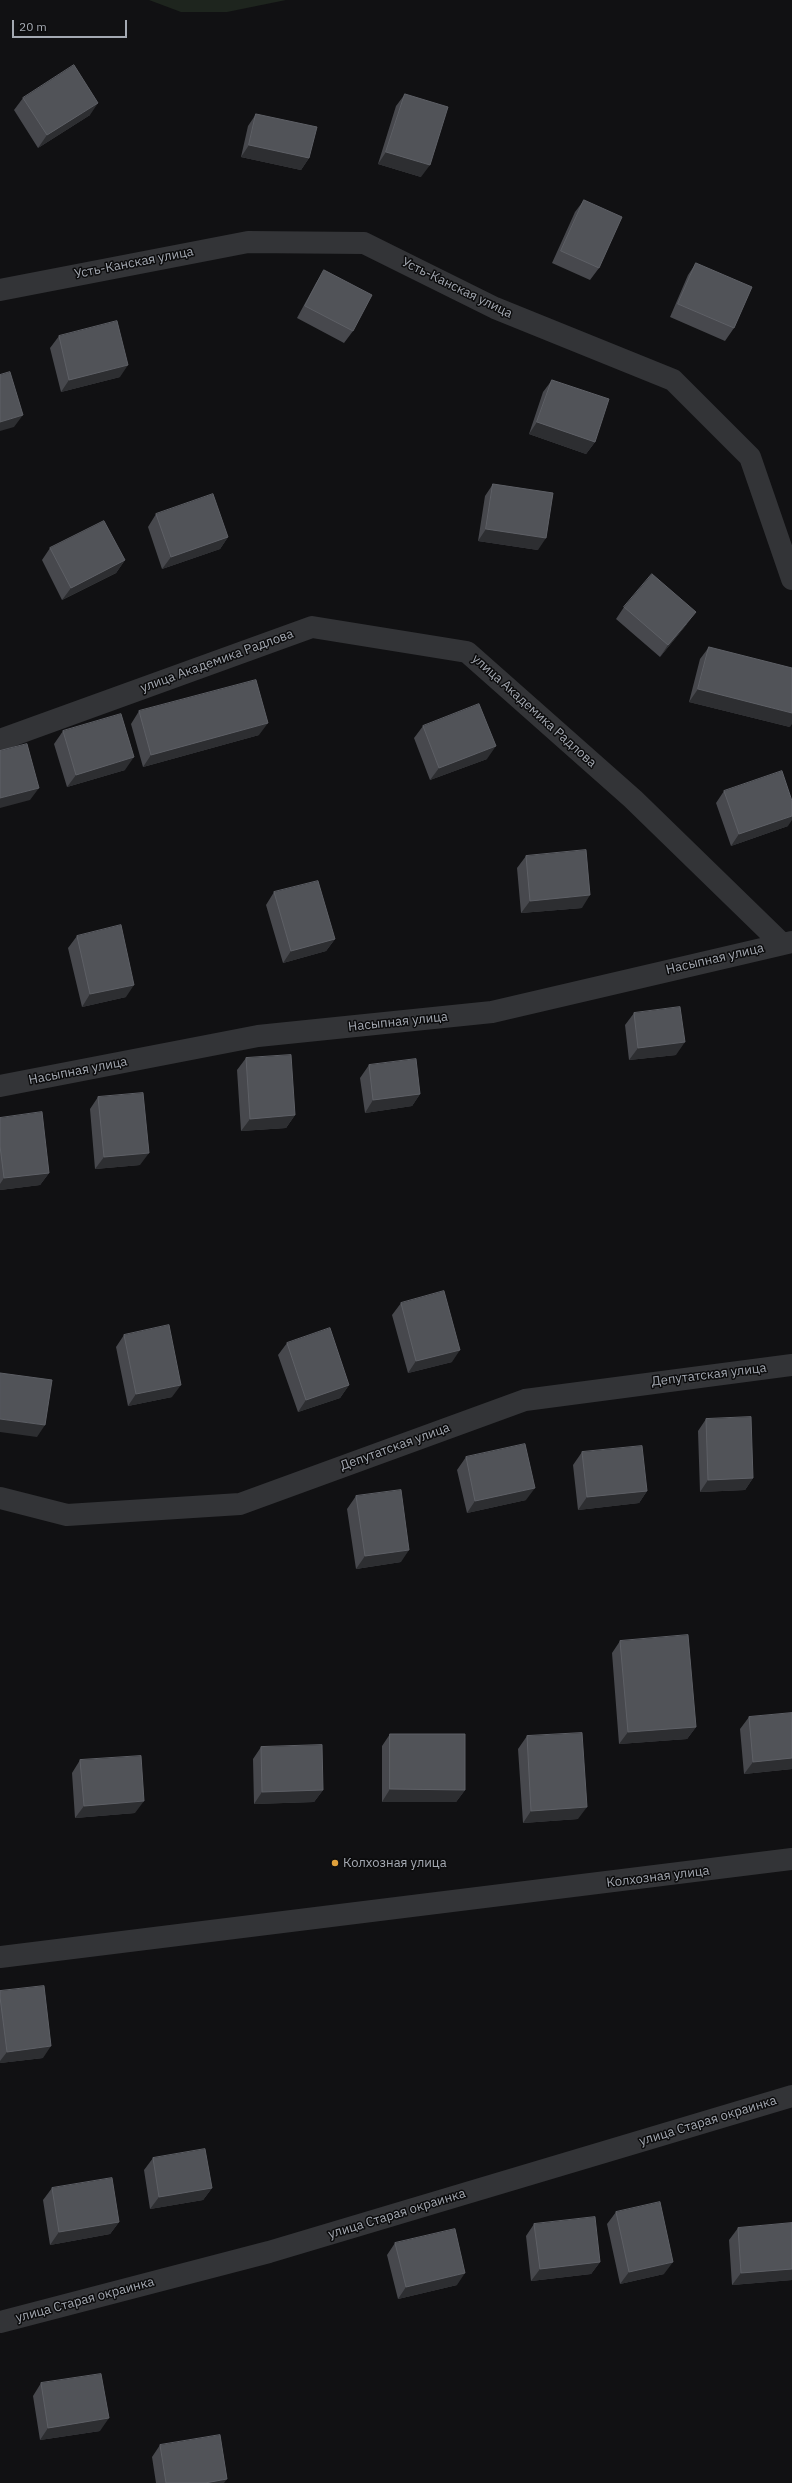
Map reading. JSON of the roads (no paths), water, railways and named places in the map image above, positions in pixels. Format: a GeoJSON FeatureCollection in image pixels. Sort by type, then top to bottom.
{"type":"FeatureCollection","features":[{"type":"Feature","properties":{"kind":"street","name":"Усть-Канская улица"},"geometry":{"type":"LineString","coordinates":[[0,290],[248,242],[364,243],[495,308],[673,380],[750,457],[792,579]]}},
{"type":"Feature","properties":{"kind":"street","name":"улица Академика Радлова"},"geometry":{"type":"LineString","coordinates":[[0,740],[312,626],[467,652],[633,799],[786,943]]}},
{"type":"Feature","properties":{"kind":"street","name":"Насыпная улица"},"geometry":{"type":"LineString","coordinates":[[0,1086],[258,1036],[492,1012],[786,943]]}},
{"type":"Feature","properties":{"kind":"street","name":"Депутатская улица"},"geometry":{"type":"LineString","coordinates":[[0,1498],[66,1515],[240,1504],[525,1400],[792,1365]]}},
{"type":"Feature","properties":{"kind":"street","name":"Колхозная улица"},"geometry":{"type":"LineString","coordinates":[[0,1957],[792,1859]]}},
{"type":"Feature","properties":{"kind":"street","name":"улица Старая окраинка"},"geometry":{"type":"LineString","coordinates":[[0,2322],[269,2252],[792,2096]]}},
{"type":"Feature","properties":{"kind":"place","name":"Колхозная улица"},"geometry":{"type":"Point","coordinates":[335,1863]}}]}
